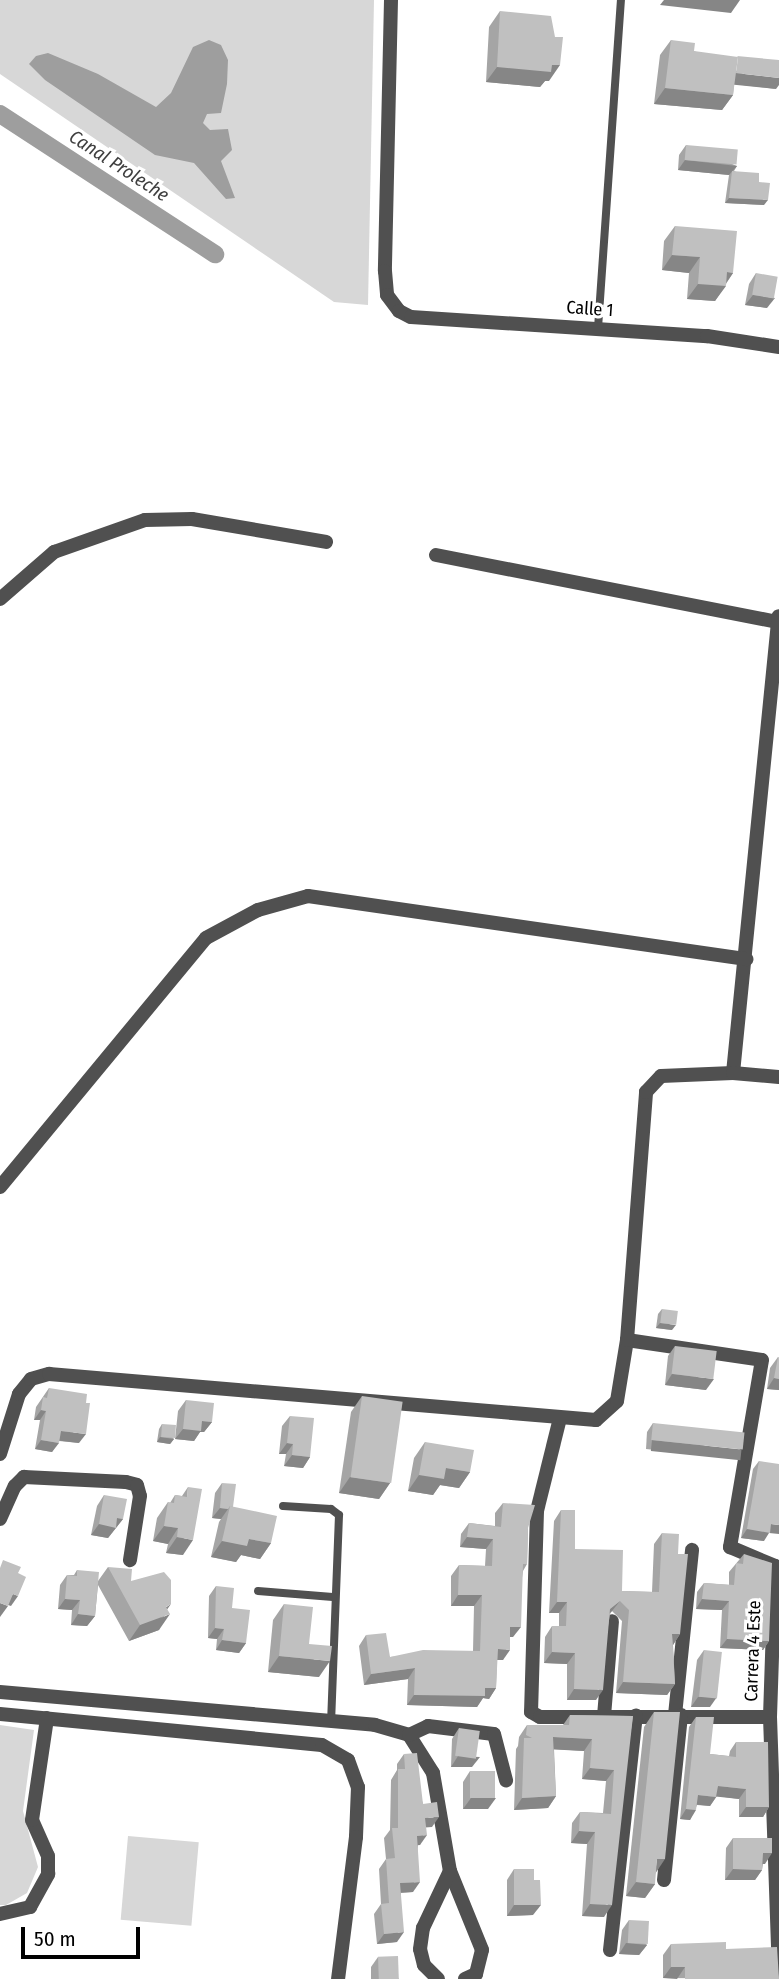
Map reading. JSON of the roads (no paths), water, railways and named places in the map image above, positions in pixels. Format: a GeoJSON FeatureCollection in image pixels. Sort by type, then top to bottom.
{"type":"FeatureCollection","features":[{"type":"Feature","properties":{"kind":"street","name":"Calle 1"},"geometry":{"type":"LineString","coordinates":[[391,0],[385,271],[387,295],[399,311],[411,317],[598,328],[779,347]]}},
{"type":"Feature","properties":{"kind":"street"},"geometry":{"type":"LineString","coordinates":[[0,599],[54,552],[145,520],[192,519],[326,542]]}},
{"type":"Feature","properties":{"kind":"street"},"geometry":{"type":"LineString","coordinates":[[436,555],[778,622]]}},
{"type":"Feature","properties":{"kind":"street"},"geometry":{"type":"LineString","coordinates":[[733,1073],[747,959],[779,616]]}},
{"type":"Feature","properties":{"kind":"street"},"geometry":{"type":"LineString","coordinates":[[0,1187],[206,938],[258,910],[308,896],[747,959]]}},
{"type":"Feature","properties":{"kind":"street"},"geometry":{"type":"LineString","coordinates":[[0,1454],[19,1394],[31,1379],[49,1374],[596,1420],[609,1412],[617,1401],[627,1340],[646,1091],[661,1076],[733,1073],[779,1077]]}},
{"type":"Feature","properties":{"kind":"street","name":"Carrera 4 Este"},"geometry":{"type":"LineString","coordinates":[[627,1340],[766,1360],[730,1547],[774,1562],[770,1717],[779,1979]]}},
{"type":"Feature","properties":{"kind":"street"},"geometry":{"type":"LineString","coordinates":[[560,1418],[537,1511],[529,1701],[531,1712],[540,1717],[770,1717]]}},
{"type":"Feature","properties":{"kind":"street"},"geometry":{"type":"LineString","coordinates":[[0,1519],[15,1486],[24,1477],[126,1482],[137,1485],[140,1496],[130,1560]]}},
{"type":"Feature","properties":{"kind":"street"},"geometry":{"type":"LineString","coordinates":[[664,1880],[692,1550]]}},
{"type":"Feature","properties":{"kind":"street"},"geometry":{"type":"LineString","coordinates":[[604,1716],[612,1621]]}},
{"type":"Feature","properties":{"kind":"street"},"geometry":{"type":"LineString","coordinates":[[0,1692],[375,1725],[409,1735],[423,1752],[441,1798],[450,1871],[482,1950],[476,1974],[465,1979]]}},
{"type":"Feature","properties":{"kind":"street"},"geometry":{"type":"LineString","coordinates":[[0,1714],[322,1745],[348,1760],[358,1787],[356,1837],[338,1979]]}},
{"type":"Feature","properties":{"kind":"street"},"geometry":{"type":"LineString","coordinates":[[610,1950],[636,1716]]}},
{"type":"Feature","properties":{"kind":"street"},"geometry":{"type":"LineString","coordinates":[[0,1914],[30,1907],[48,1874],[48,1856],[32,1820],[47,1718]]}},
{"type":"Feature","properties":{"kind":"street"},"geometry":{"type":"LineString","coordinates":[[409,1735],[428,1726],[494,1734],[506,1780]]}},
{"type":"Feature","properties":{"kind":"street"},"geometry":{"type":"LineString","coordinates":[[438,1979],[424,1965],[420,1948],[423,1928],[450,1871]]}},
{"type":"Feature","properties":{"kind":"lane"},"geometry":{"type":"LineString","coordinates":[[598,328],[621,0]]}},
{"type":"Feature","properties":{"kind":"lane"},"geometry":{"type":"LineString","coordinates":[[283,1506],[331,1509],[339,1515],[333,1597],[331,1722]]}},
{"type":"Feature","properties":{"kind":"lane"},"geometry":{"type":"LineString","coordinates":[[258,1591],[333,1597]]}},
{"type":"Feature","properties":{"kind":"waterway","name":"Canal Proleche"},"geometry":{"type":"LineString","coordinates":[[0,114],[215,254]]}}]}
